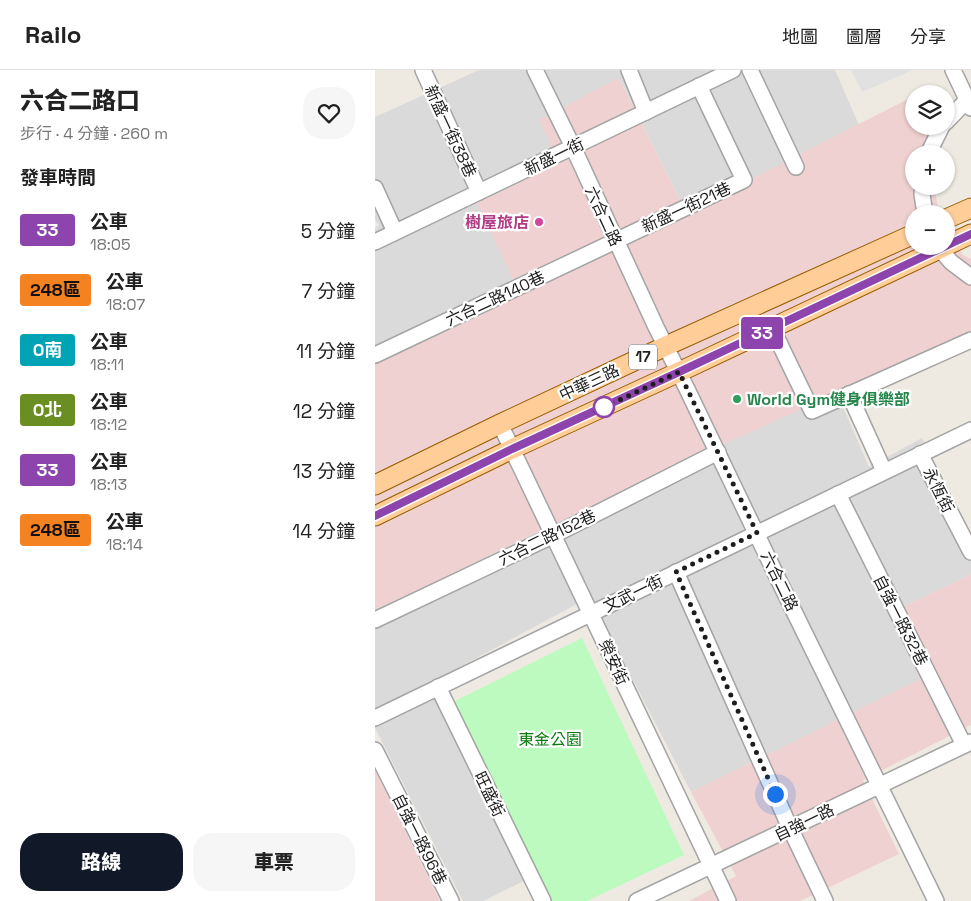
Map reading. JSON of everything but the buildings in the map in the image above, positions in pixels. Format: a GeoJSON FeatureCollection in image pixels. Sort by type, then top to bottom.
{"type":"FeatureCollection","features":[{"type":"Feature","properties":{"kind":"main road"},"geometry":{"type":"LineString","coordinates":[[955,216],[971,208]]}},
{"type":"Feature","properties":{"kind":"main road","name":"中華三路"},"geometry":{"type":"LineString","coordinates":[[955,242],[971,234]]}},
{"type":"Feature","properties":{"kind":"main road","name":"中華三路"},"geometry":{"type":"LineString","coordinates":[[375,484],[666,346],[905,238]]}},
{"type":"Feature","properties":{"kind":"main road","name":"中華三路"},"geometry":{"type":"LineString","coordinates":[[375,516],[512,449],[929,255]]}},
{"type":"Feature","properties":{"kind":"street","name":"新盛一街38巷"},"geometry":{"type":"LineString","coordinates":[[423,70],[479,192]]}},
{"type":"Feature","properties":{"kind":"street","name":"六合二路"},"geometry":{"type":"LineString","coordinates":[[535,70],[573,147],[615,241],[936,901]]}},
{"type":"Feature","properties":{"kind":"street"},"geometry":{"type":"LineString","coordinates":[[629,70],[646,112]]}},
{"type":"Feature","properties":{"kind":"street"},"geometry":{"type":"LineString","coordinates":[[750,70],[796,167]]}},
{"type":"Feature","properties":{"kind":"street"},"geometry":{"type":"LineString","coordinates":[[953,70],[969,104],[955,115]]}},
{"type":"Feature","properties":{"kind":"street","name":"新盛一街"},"geometry":{"type":"LineString","coordinates":[[375,242],[730,71]]}},
{"type":"Feature","properties":{"kind":"street","name":"新盛一街21巷"},"geometry":{"type":"LineString","coordinates":[[615,241],[744,180],[699,86]]}},
{"type":"Feature","properties":{"kind":"street"},"geometry":{"type":"LineString","coordinates":[[375,188],[395,232]]}},
{"type":"Feature","properties":{"kind":"street","name":"六合二路140巷"},"geometry":{"type":"LineString","coordinates":[[375,355],[615,241]]}},
{"type":"Feature","properties":{"kind":"street"},"geometry":{"type":"LineString","coordinates":[[945,255],[971,277]]}},
{"type":"Feature","properties":{"kind":"street"},"geometry":{"type":"LineString","coordinates":[[772,328],[812,411],[971,340]]}},
{"type":"Feature","properties":{"kind":"street"},"geometry":{"type":"LineString","coordinates":[[849,394],[884,472]]}},
{"type":"Feature","properties":{"kind":"street","name":"榮安街"},"geometry":{"type":"LineString","coordinates":[[500,424],[728,901]]}},
{"type":"Feature","properties":{"kind":"street","name":"文武一街"},"geometry":{"type":"LineString","coordinates":[[375,718],[971,430]]}},
{"type":"Feature","properties":{"kind":"street","name":"六合二路152巷"},"geometry":{"type":"LineString","coordinates":[[375,620],[554,535],[718,452]]}},
{"type":"Feature","properties":{"kind":"street","name":"永恆街"},"geometry":{"type":"LineString","coordinates":[[920,454],[971,552]]}},
{"type":"Feature","properties":{"kind":"street","name":"自強一路32巷"},"geometry":{"type":"LineString","coordinates":[[837,494],[968,744]]}},
{"type":"Feature","properties":{"kind":"street"},"geometry":{"type":"LineString","coordinates":[[676,572],[825,901]]}},
{"type":"Feature","properties":{"kind":"street","name":"旺盛街"},"geometry":{"type":"LineString","coordinates":[[438,687],[543,901]]}},
{"type":"Feature","properties":{"kind":"street","name":"自強一路"},"geometry":{"type":"LineString","coordinates":[[637,901],[968,744]]}},
{"type":"Feature","properties":{"kind":"street","name":"自強一路96巷"},"geometry":{"type":"LineString","coordinates":[[375,750],[451,901]]}},
{"type":"Feature","properties":{"kind":"shaded area"},"geometry":{"type":"Polygon","coordinates":[[[479,70],[835,70],[859,125],[686,212],[619,78],[560,163],[478,203],[520,294],[375,363],[375,228],[379,225],[375,220],[375,117],[479,70]]]}},
{"type":"Feature","properties":{"kind":"shaded area"},"geometry":{"type":"Polygon","coordinates":[[[851,70],[913,70],[862,92],[851,70]]]}},
{"type":"Feature","properties":{"kind":"shaded area"},"geometry":{"type":"Polygon","coordinates":[[[619,78],[686,212],[905,101],[905,135],[945,135],[943,145],[905,145],[905,195],[936,195],[937,205],[905,205],[905,255],[955,255],[955,242],[963,255],[971,259],[971,350],[965,337],[705,452],[375,610],[375,362],[520,294],[477,203],[559,163],[539,120],[619,78]]]}},
{"type":"Feature","properties":{"kind":"shaded area"},"geometry":{"type":"Polygon","coordinates":[[[837,393],[869,467],[922,438],[971,534],[971,574],[889,614],[921,679],[691,792],[590,597],[428,684],[526,880],[483,901],[463,901],[375,728],[375,610],[705,452],[837,393]]]}},
{"type":"Feature","properties":{"kind":"shaded area"},"geometry":{"type":"Polygon","coordinates":[[[971,574],[971,725],[863,780],[899,854],[800,901],[689,901],[736,876],[691,792],[920,679],[889,614],[971,574]]]}},
{"type":"Feature","properties":{"kind":"shaded area"},"geometry":{"type":"Polygon","coordinates":[[[375,770],[440,901],[375,901],[375,770]]]}},
{"type":"Feature","properties":{"kind":"green space","name":"東金公園"},"geometry":{"type":"Polygon","coordinates":[[[582,638],[684,855],[587,901],[547,901],[453,702],[582,638]]]}},
{"type":"Feature","properties":{"kind":"bus line","name":"33"},"geometry":{"type":"LineString","coordinates":[[375,516],[512,449],[971,234]]}},
{"type":"Feature","properties":{"kind":"place","name":"樹屋旅店"},"geometry":{"type":"Point","coordinates":[539,222]}},
{"type":"Feature","properties":{"kind":"place","name":"World Gym健身俱樂部"},"geometry":{"type":"Point","coordinates":[737,399]}},
{"type":"Feature","properties":{"kind":"route"},"geometry":{"type":"LineString","coordinates":[[604,407],[596,411],[679,372],[757,533],[676,572],[775,794]]}}]}
